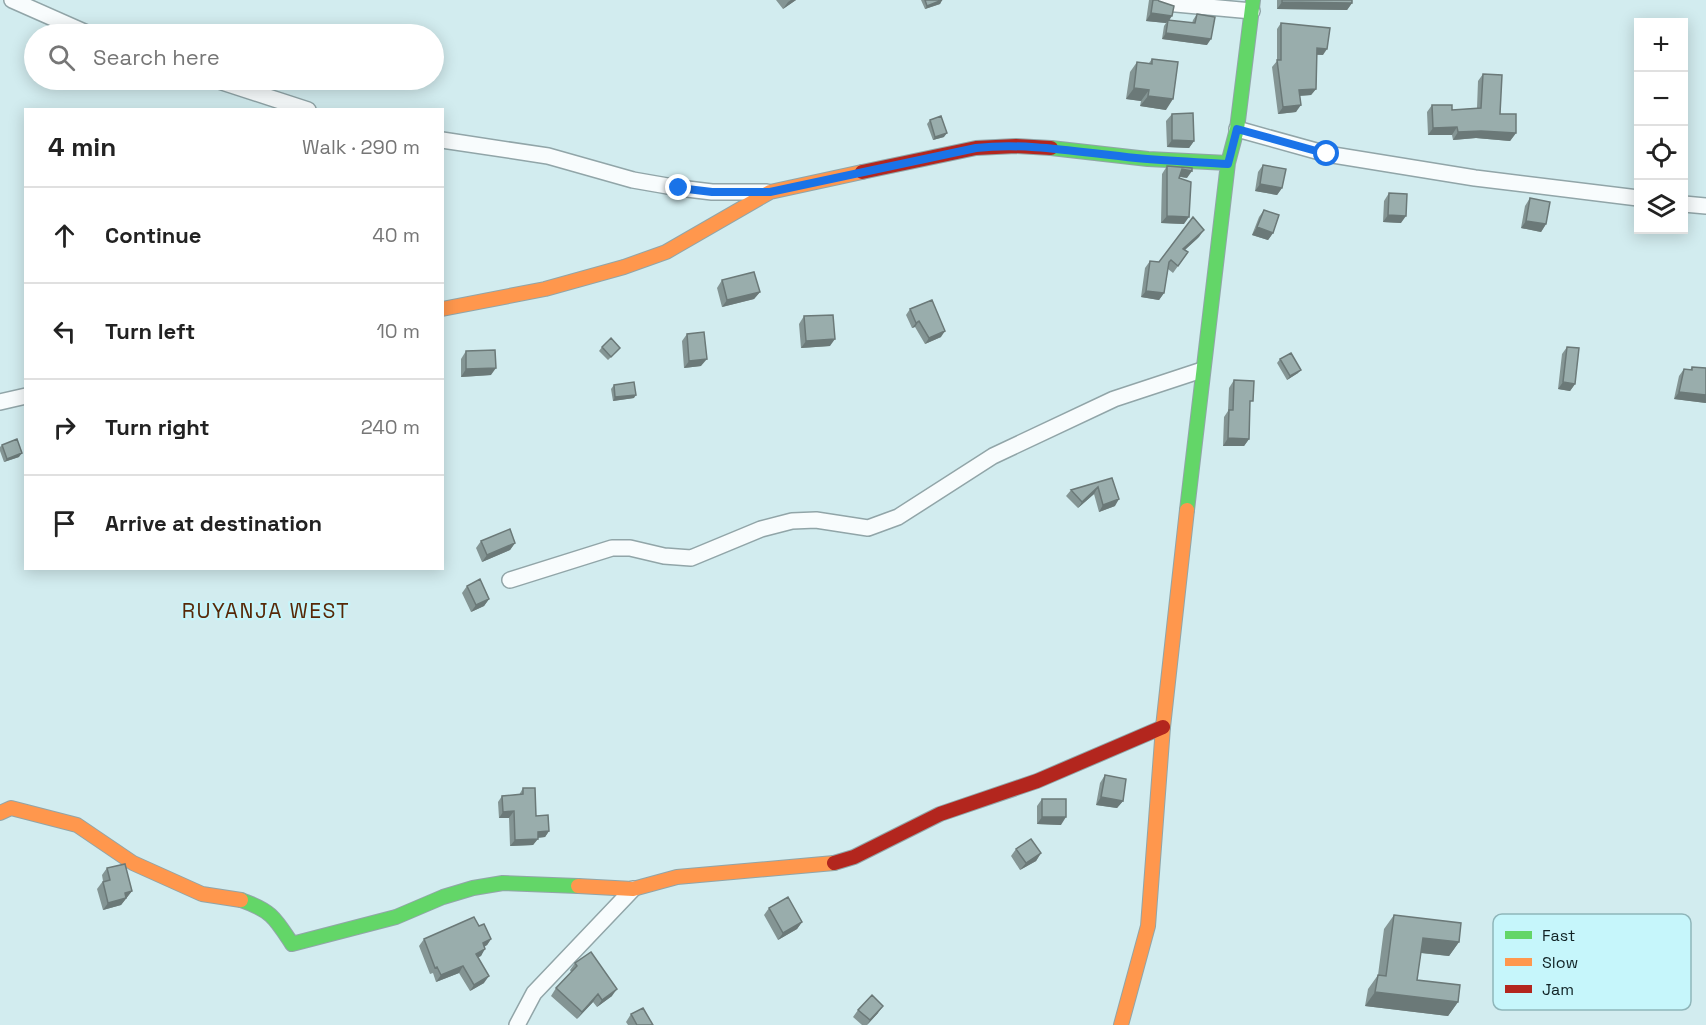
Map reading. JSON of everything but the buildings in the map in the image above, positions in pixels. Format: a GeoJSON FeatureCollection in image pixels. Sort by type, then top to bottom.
{"type":"FeatureCollection","features":[{"type":"Feature","properties":{"kind":"street"},"geometry":{"type":"LineString","coordinates":[[12,0],[66,24]]}},
{"type":"Feature","properties":{"kind":"street"},"geometry":{"type":"LineString","coordinates":[[1121,1025],[1148,926],[1163,727],[1202,370],[1228,164],[1237,129],[1252,5],[1166,3],[1158,0]]}},
{"type":"Feature","properties":{"kind":"street"},"geometry":{"type":"LineString","coordinates":[[247,90],[302,108]]}},
{"type":"Feature","properties":{"kind":"street"},"geometry":{"type":"LineString","coordinates":[[1237,129],[1327,154],[1475,178],[1634,198]]}},
{"type":"Feature","properties":{"kind":"street"},"geometry":{"type":"LineString","coordinates":[[444,140],[548,156],[633,180],[712,192],[770,192],[976,148],[1003,145],[1228,164]]}},
{"type":"Feature","properties":{"kind":"street"},"geometry":{"type":"LineString","coordinates":[[444,309],[545,289],[624,267],[666,252],[770,192]]}},
{"type":"Feature","properties":{"kind":"street"},"geometry":{"type":"LineString","coordinates":[[1688,204],[1706,206]]}},
{"type":"Feature","properties":{"kind":"street"},"geometry":{"type":"LineString","coordinates":[[510,580],[612,548],[630,548],[664,556],[692,558],[761,529],[792,520],[816,520],[868,528],[883,524],[898,517],[993,456],[1114,399],[1202,370]]}},
{"type":"Feature","properties":{"kind":"street"},"geometry":{"type":"LineString","coordinates":[[0,402],[24,396]]}},
{"type":"Feature","properties":{"kind":"street"},"geometry":{"type":"LineString","coordinates":[[0,813],[11,808],[77,825],[100,838],[133,863],[202,894],[237,899],[258,906],[274,916],[292,944],[396,916],[473,888],[503,883],[633,889],[677,877],[841,862],[862,854],[899,833],[941,814],[1017,789],[1086,762],[1163,727]]}},
{"type":"Feature","properties":{"kind":"street"},"geometry":{"type":"LineString","coordinates":[[517,1025],[534,993],[633,889]]}},
{"type":"Feature","properties":{"kind":"traffic: fast"},"geometry":{"type":"LineString","coordinates":[[1187,510],[1228,163],[1237,129],[1253,0]]}},
{"type":"Feature","properties":{"kind":"traffic: fast"},"geometry":{"type":"LineString","coordinates":[[1051,148],[1148,159],[1228,163]]}},
{"type":"Feature","properties":{"kind":"traffic: fast"},"geometry":{"type":"LineString","coordinates":[[241,900],[272,916],[292,944],[396,917],[443,897],[473,888],[503,883],[578,886]]}},
{"type":"Feature","properties":{"kind":"traffic: slow"},"geometry":{"type":"LineString","coordinates":[[444,309],[545,289],[624,267],[666,252],[770,192],[862,172]]}},
{"type":"Feature","properties":{"kind":"traffic: slow"},"geometry":{"type":"LineString","coordinates":[[1121,1025],[1148,926],[1163,727],[1187,510]]}},
{"type":"Feature","properties":{"kind":"traffic: slow"},"geometry":{"type":"LineString","coordinates":[[0,813],[11,808],[77,825],[133,863],[202,894],[241,900]]}},
{"type":"Feature","properties":{"kind":"traffic: slow"},"geometry":{"type":"LineString","coordinates":[[578,886],[633,889],[677,877],[834,863]]}},
{"type":"Feature","properties":{"kind":"traffic: jam"},"geometry":{"type":"LineString","coordinates":[[862,172],[976,148],[1016,146],[1051,148]]}},
{"type":"Feature","properties":{"kind":"traffic: jam"},"geometry":{"type":"LineString","coordinates":[[834,863],[854,857],[940,814],[1037,781],[1163,727]]}},
{"type":"Feature","properties":{"kind":"district","name":"RUYANJA WEST"},"geometry":{"type":"Point","coordinates":[266,611]}},
{"type":"Feature","properties":{"kind":"route"},"geometry":{"type":"LineString","coordinates":[[679,188],[712,192],[770,192],[826,178],[976,148],[1003,145],[1228,164],[1237,129],[1327,154]]}}]}
